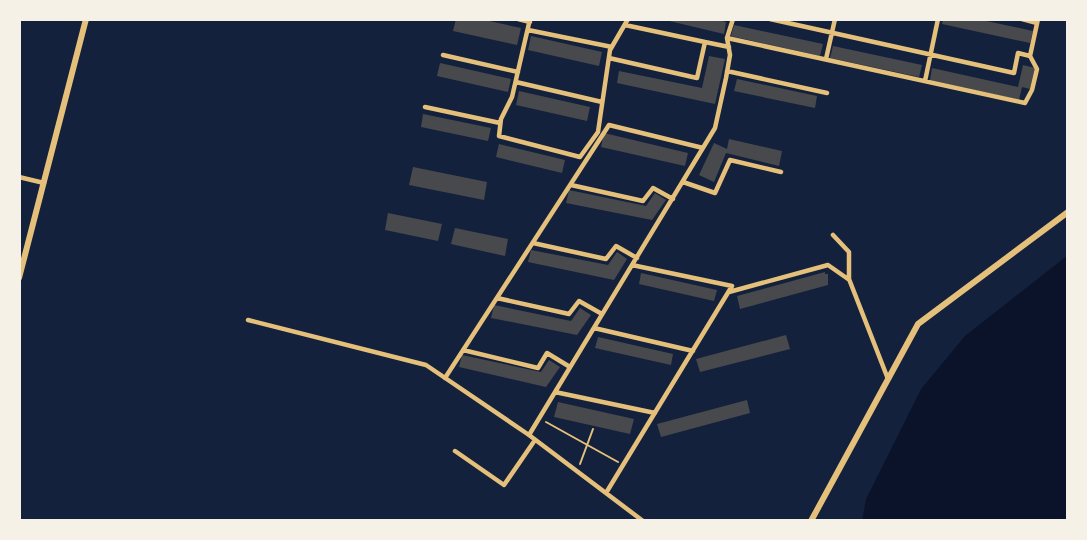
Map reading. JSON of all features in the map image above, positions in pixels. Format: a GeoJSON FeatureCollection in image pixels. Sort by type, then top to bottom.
{"type":"FeatureCollection","features":[{"type":"Feature","properties":{"kind":"main road"},"geometry":{"type":"LineString","coordinates":[[19,278],[86,19]]}},
{"type":"Feature","properties":{"kind":"main road"},"geometry":{"type":"LineString","coordinates":[[811,521],[918,324],[1068,212]]}},
{"type":"Feature","properties":{"kind":"street"},"geometry":{"type":"LineString","coordinates":[[518,19],[530,21],[512,97],[500,123],[499,136],[580,157],[598,132],[609,58],[612,47],[627,22],[729,47]]}},
{"type":"Feature","properties":{"kind":"street"},"geometry":{"type":"LineString","coordinates":[[529,435],[715,128],[727,71],[727,38],[733,19]]}},
{"type":"Feature","properties":{"kind":"street"},"geometry":{"type":"LineString","coordinates":[[770,19],[1014,74],[1018,53],[1030,56]]}},
{"type":"Feature","properties":{"kind":"street"},"geometry":{"type":"LineString","coordinates":[[826,59],[835,19]]}},
{"type":"Feature","properties":{"kind":"street"},"geometry":{"type":"LineString","coordinates":[[925,81],[938,19]]}},
{"type":"Feature","properties":{"kind":"street"},"geometry":{"type":"LineString","coordinates":[[727,38],[1025,103],[1032,90],[1037,69],[1030,56],[1038,21],[1022,19]]}},
{"type":"Feature","properties":{"kind":"street"},"geometry":{"type":"LineString","coordinates":[[528,30],[612,47]]}},
{"type":"Feature","properties":{"kind":"street"},"geometry":{"type":"LineString","coordinates":[[609,58],[697,78],[705,42]]}},
{"type":"Feature","properties":{"kind":"street"},"geometry":{"type":"LineString","coordinates":[[443,55],[518,72]]}},
{"type":"Feature","properties":{"kind":"street"},"geometry":{"type":"LineString","coordinates":[[727,71],[827,93]]}},
{"type":"Feature","properties":{"kind":"street"},"geometry":{"type":"LineString","coordinates":[[516,82],[603,102]]}},
{"type":"Feature","properties":{"kind":"street"},"geometry":{"type":"LineString","coordinates":[[425,107],[500,123]]}},
{"type":"Feature","properties":{"kind":"street"},"geometry":{"type":"LineString","coordinates":[[445,378],[609,125],[703,148]]}},
{"type":"Feature","properties":{"kind":"street"},"geometry":{"type":"LineString","coordinates":[[683,182],[715,193],[730,160],[781,172]]}},
{"type":"Feature","properties":{"kind":"street"},"geometry":{"type":"LineString","coordinates":[[19,177],[44,183]]}},
{"type":"Feature","properties":{"kind":"street"},"geometry":{"type":"LineString","coordinates":[[571,185],[643,201],[653,188],[673,199]]}},
{"type":"Feature","properties":{"kind":"street"},"geometry":{"type":"LineString","coordinates":[[833,235],[849,252],[849,279],[888,380]]}},
{"type":"Feature","properties":{"kind":"street"},"geometry":{"type":"LineString","coordinates":[[533,243],[606,260],[616,246],[637,258]]}},
{"type":"Feature","properties":{"kind":"street"},"geometry":{"type":"LineString","coordinates":[[606,493],[732,286],[632,265]]}},
{"type":"Feature","properties":{"kind":"street"},"geometry":{"type":"LineString","coordinates":[[729,292],[828,265],[849,279]]}},
{"type":"Feature","properties":{"kind":"street"},"geometry":{"type":"LineString","coordinates":[[497,298],[569,314],[579,300],[602,314]]}},
{"type":"Feature","properties":{"kind":"street"},"geometry":{"type":"LineString","coordinates":[[248,320],[426,365],[529,435],[643,521]]}},
{"type":"Feature","properties":{"kind":"street"},"geometry":{"type":"LineString","coordinates":[[594,328],[693,351]]}},
{"type":"Feature","properties":{"kind":"street"},"geometry":{"type":"LineString","coordinates":[[463,350],[538,368],[547,353],[570,367]]}},
{"type":"Feature","properties":{"kind":"street"},"geometry":{"type":"LineString","coordinates":[[555,392],[655,414]]}},
{"type":"Feature","properties":{"kind":"street"},"geometry":{"type":"LineString","coordinates":[[455,451],[504,485],[535,440]]}},
{"type":"Feature","properties":{"kind":"path"},"geometry":{"type":"LineString","coordinates":[[539,418],[624,465]]}},
{"type":"Feature","properties":{"kind":"path"},"geometry":{"type":"LineString","coordinates":[[577,471],[593,429]]}},
{"type":"Feature","properties":{"kind":"water"},"geometry":{"type":"Polygon","coordinates":[[[1068,255],[1068,521],[862,521],[866,499],[921,389],[965,336],[1068,255]]]}},
{"type":"Feature","properties":{"kind":"building"},"geometry":{"type":"Polygon","coordinates":[[[456,19],[480,19],[521,28],[517,45],[453,31],[456,19]]]}},
{"type":"Feature","properties":{"kind":"building"},"geometry":{"type":"Polygon","coordinates":[[[661,19],[713,19],[726,22],[724,34],[661,19]]]}},
{"type":"Feature","properties":{"kind":"building"},"geometry":{"type":"Polygon","coordinates":[[[943,19],[977,19],[1033,31],[1030,43],[942,24],[943,19]]]}},
{"type":"Feature","properties":{"kind":"building"},"geometry":{"type":"Polygon","coordinates":[[[734,25],[823,44],[820,56],[731,36],[734,25]]]}},
{"type":"Feature","properties":{"kind":"building"},"geometry":{"type":"Polygon","coordinates":[[[531,36],[602,52],[599,66],[528,50],[531,36]]]}},
{"type":"Feature","properties":{"kind":"building"},"geometry":{"type":"Polygon","coordinates":[[[833,46],[922,65],[919,77],[830,58],[833,46]]]}},
{"type":"Feature","properties":{"kind":"building"},"geometry":{"type":"Polygon","coordinates":[[[709,56],[725,59],[715,104],[617,83],[619,71],[702,88],[709,56]]]}},
{"type":"Feature","properties":{"kind":"building"},"geometry":{"type":"Polygon","coordinates":[[[440,63],[511,79],[508,92],[437,76],[440,63]]]}},
{"type":"Feature","properties":{"kind":"building"},"geometry":{"type":"Polygon","coordinates":[[[1023,65],[1035,68],[1030,89],[1022,87],[1019,100],[930,80],[932,68],[1018,87],[1023,65]]]}},
{"type":"Feature","properties":{"kind":"building"},"geometry":{"type":"Polygon","coordinates":[[[737,79],[817,96],[815,108],[734,91],[737,79]]]}},
{"type":"Feature","properties":{"kind":"building"},"geometry":{"type":"Polygon","coordinates":[[[519,91],[590,107],[587,121],[516,105],[519,91]]]}},
{"type":"Feature","properties":{"kind":"building"},"geometry":{"type":"Polygon","coordinates":[[[423,114],[491,128],[488,141],[421,127],[423,114]]]}},
{"type":"Feature","properties":{"kind":"building"},"geometry":{"type":"Polygon","coordinates":[[[604,133],[688,153],[685,166],[601,147],[604,133]]]}},
{"type":"Feature","properties":{"kind":"building"},"geometry":{"type":"Polygon","coordinates":[[[729,139],[782,151],[779,166],[726,153],[714,182],[699,175],[714,143],[727,149],[729,139]]]}},
{"type":"Feature","properties":{"kind":"building"},"geometry":{"type":"Polygon","coordinates":[[[499,144],[565,160],[562,173],[496,157],[499,144]]]}},
{"type":"Feature","properties":{"kind":"building"},"geometry":{"type":"Polygon","coordinates":[[[413,167],[487,182],[484,200],[409,185],[413,167]]]}},
{"type":"Feature","properties":{"kind":"building"},"geometry":{"type":"Polygon","coordinates":[[[569,190],[646,206],[655,193],[666,200],[652,220],[566,203],[569,190]]]}},
{"type":"Feature","properties":{"kind":"building"},"geometry":{"type":"Polygon","coordinates":[[[388,213],[442,224],[438,241],[385,230],[388,213]]]}},
{"type":"Feature","properties":{"kind":"building"},"geometry":{"type":"Polygon","coordinates":[[[455,228],[508,239],[505,256],[451,244],[455,228]]]}},
{"type":"Feature","properties":{"kind":"building"},"geometry":{"type":"Polygon","coordinates":[[[531,250],[608,265],[617,252],[627,259],[614,280],[528,262],[531,250]]]}},
{"type":"Feature","properties":{"kind":"building"},"geometry":{"type":"Polygon","coordinates":[[[825,272],[828,274],[828,285],[740,309],[737,296],[825,272]]]}},
{"type":"Feature","properties":{"kind":"building"},"geometry":{"type":"Polygon","coordinates":[[[641,273],[717,290],[714,301],[639,284],[641,273]]]}},
{"type":"Feature","properties":{"kind":"building"},"geometry":{"type":"Polygon","coordinates":[[[494,305],[571,321],[580,308],[591,315],[577,335],[491,318],[494,305]]]}},
{"type":"Feature","properties":{"kind":"building"},"geometry":{"type":"Polygon","coordinates":[[[786,335],[790,349],[700,372],[696,359],[786,335]]]}},
{"type":"Feature","properties":{"kind":"building"},"geometry":{"type":"Polygon","coordinates":[[[598,337],[673,354],[671,365],[595,348],[598,337]]]}},
{"type":"Feature","properties":{"kind":"building"},"geometry":{"type":"Polygon","coordinates":[[[462,355],[541,372],[549,360],[560,367],[546,387],[459,367],[462,355]]]}},
{"type":"Feature","properties":{"kind":"building"},"geometry":{"type":"Polygon","coordinates":[[[747,400],[750,413],[661,437],[657,424],[747,400]]]}},
{"type":"Feature","properties":{"kind":"building"},"geometry":{"type":"Polygon","coordinates":[[[558,402],[634,419],[630,434],[554,417],[558,402]]]}}]}
